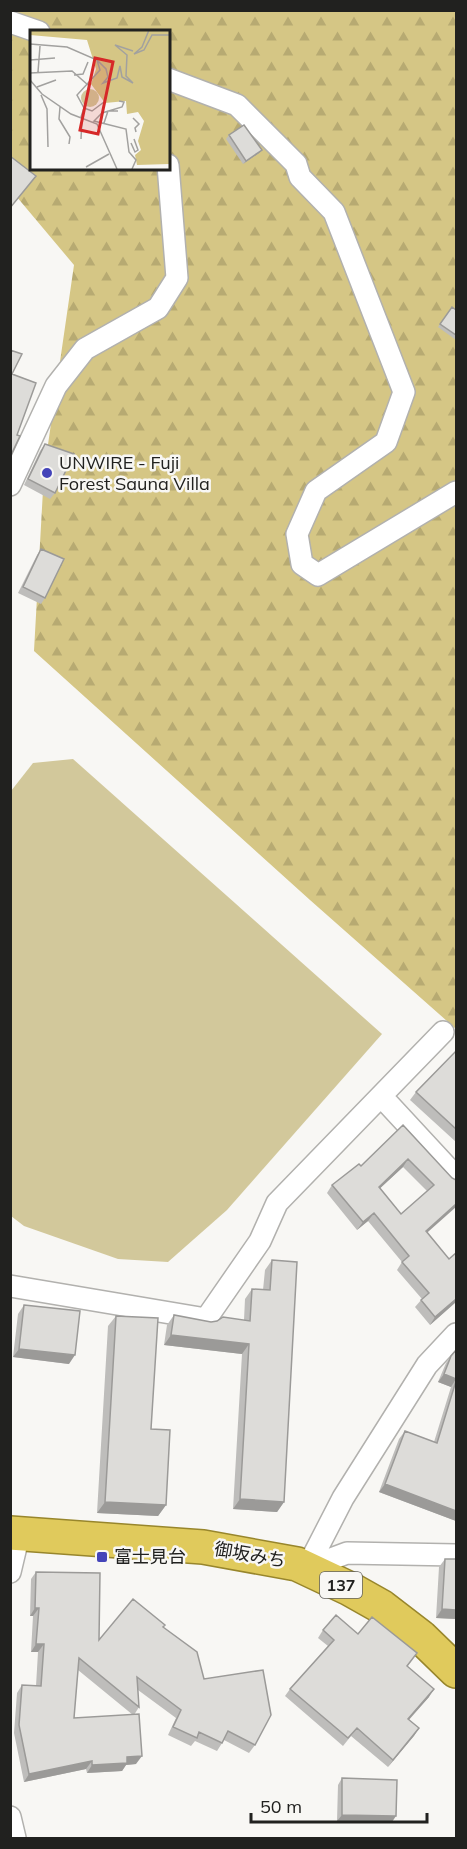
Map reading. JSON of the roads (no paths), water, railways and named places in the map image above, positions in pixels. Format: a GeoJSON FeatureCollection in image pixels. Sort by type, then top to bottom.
{"type":"FeatureCollection","features":[{"type":"Feature","properties":{"kind":"highway","name":"御坂みち"},"geometry":{"type":"LineString","coordinates":[[15,1533],[203,1547],[297,1564],[382,1607],[421,1637],[456,1671]]}},
{"type":"Feature","properties":{"kind":"street"},"geometry":{"type":"LineString","coordinates":[[10,21],[34,30]]}},
{"type":"Feature","properties":{"kind":"street"},"geometry":{"type":"LineString","coordinates":[[170,80],[237,105],[296,164],[300,177],[334,212],[404,392],[386,442],[316,491],[297,534],[302,564],[318,575],[456,492]]}},
{"type":"Feature","properties":{"kind":"street"},"geometry":{"type":"LineString","coordinates":[[10,485],[57,386],[85,349],[158,308],[177,278],[168,170]]}},
{"type":"Feature","properties":{"kind":"street"},"geometry":{"type":"LineString","coordinates":[[10,1286],[206,1319],[260,1241],[277,1203],[442,1032]]}},
{"type":"Feature","properties":{"kind":"street"},"geometry":{"type":"LineString","coordinates":[[381,1096],[456,1178]]}},
{"type":"Feature","properties":{"kind":"street"},"geometry":{"type":"LineString","coordinates":[[307,1568],[343,1498],[427,1365],[456,1334]]}},
{"type":"Feature","properties":{"kind":"street"},"geometry":{"type":"LineString","coordinates":[[10,1572],[15,1533]]}},
{"type":"Feature","properties":{"kind":"street"},"geometry":{"type":"LineString","coordinates":[[307,1568],[347,1553],[456,1555]]}},
{"type":"Feature","properties":{"kind":"street"},"geometry":{"type":"LineString","coordinates":[[10,1817],[15,1839]]}},
{"type":"Feature","properties":{"kind":"place","name":"UNWIRE - Fuji Forest Sauna Villa"},"geometry":{"type":"Point","coordinates":[47,473]}},
{"type":"Feature","properties":{"kind":"place","name":"富士見台"},"geometry":{"type":"Point","coordinates":[102,1557]}}]}
